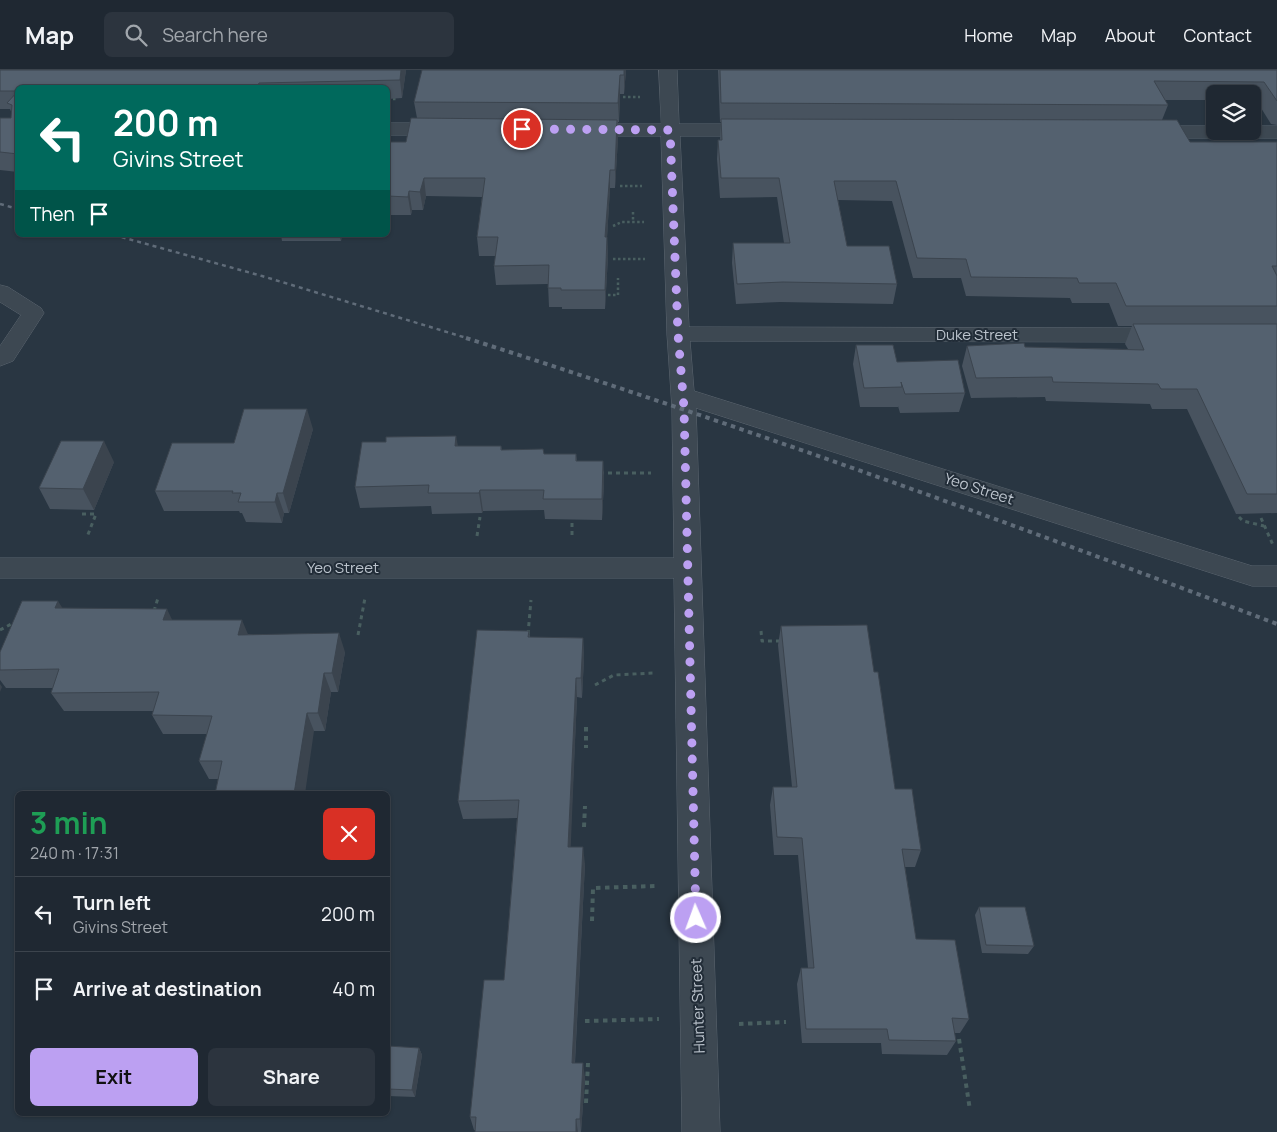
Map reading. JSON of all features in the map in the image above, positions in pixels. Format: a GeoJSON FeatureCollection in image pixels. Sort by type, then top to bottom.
{"type":"FeatureCollection","features":[{"type":"Feature","properties":{"kind":"street","name":"Hunter Street"},"geometry":{"type":"LineString","coordinates":[[668,70],[682,395],[701,1132]]}},
{"type":"Feature","properties":{"kind":"street"},"geometry":{"type":"LineString","coordinates":[[390,129],[464,129]]}},
{"type":"Feature","properties":{"kind":"street"},"geometry":{"type":"LineString","coordinates":[[564,130],[777,130]]}},
{"type":"Feature","properties":{"kind":"street"},"geometry":{"type":"LineString","coordinates":[[1126,132],[1277,132]]}},
{"type":"Feature","properties":{"kind":"street"},"geometry":{"type":"LineString","coordinates":[[0,292],[33,313],[5,356],[0,359]]}},
{"type":"Feature","properties":{"kind":"street","name":"Duke Street"},"geometry":{"type":"LineString","coordinates":[[678,334],[1187,335]]}},
{"type":"Feature","properties":{"kind":"street","name":"Yeo Street"},"geometry":{"type":"LineString","coordinates":[[682,395],[1252,576],[1277,576]]}},
{"type":"Feature","properties":{"kind":"street","name":"Yeo Street"},"geometry":{"type":"LineString","coordinates":[[0,568],[686,568]]}},
{"type":"Feature","properties":{"kind":"path"},"geometry":{"type":"LineString","coordinates":[[390,99],[396,99]]}},
{"type":"Feature","properties":{"kind":"path"},"geometry":{"type":"LineString","coordinates":[[620,186],[644,186]]}},
{"type":"Feature","properties":{"kind":"path"},"geometry":{"type":"LineString","coordinates":[[633,212],[633,222]]}},
{"type":"Feature","properties":{"kind":"path"},"geometry":{"type":"LineString","coordinates":[[612,226],[622,222],[653,222]]}},
{"type":"Feature","properties":{"kind":"path"},"geometry":{"type":"LineString","coordinates":[[613,259],[652,259]]}},
{"type":"Feature","properties":{"kind":"path"},"geometry":{"type":"LineString","coordinates":[[608,295],[618,295],[618,278]]}},
{"type":"Feature","properties":{"kind":"path"},"geometry":{"type":"LineString","coordinates":[[594,473],[657,473]]}},
{"type":"Feature","properties":{"kind":"path"},"geometry":{"type":"LineString","coordinates":[[82,514],[96,514],[86,538]]}},
{"type":"Feature","properties":{"kind":"path"},"geometry":{"type":"LineString","coordinates":[[477,537],[480,517]]}},
{"type":"Feature","properties":{"kind":"path"},"geometry":{"type":"LineString","coordinates":[[1239,517],[1243,522],[1265,526]]}},
{"type":"Feature","properties":{"kind":"path"},"geometry":{"type":"LineString","coordinates":[[1261,518],[1276,550]]}},
{"type":"Feature","properties":{"kind":"path"},"geometry":{"type":"LineString","coordinates":[[358,635],[367,588]]}},
{"type":"Feature","properties":{"kind":"path"},"geometry":{"type":"LineString","coordinates":[[152,615],[162,589]]}},
{"type":"Feature","properties":{"kind":"path"},"geometry":{"type":"LineString","coordinates":[[528,637],[531,598]]}},
{"type":"Feature","properties":{"kind":"path"},"geometry":{"type":"LineString","coordinates":[[0,630],[22,617]]}},
{"type":"Feature","properties":{"kind":"path"},"geometry":{"type":"LineString","coordinates":[[761,631],[762,641],[790,641]]}},
{"type":"Feature","properties":{"kind":"path"},"geometry":{"type":"LineString","coordinates":[[595,685],[614,675],[659,673]]}},
{"type":"Feature","properties":{"kind":"path"},"geometry":{"type":"LineString","coordinates":[[586,727],[586,748]]}},
{"type":"Feature","properties":{"kind":"path"},"geometry":{"type":"LineString","coordinates":[[584,827],[585,806]]}},
{"type":"Feature","properties":{"kind":"path"},"geometry":{"type":"LineString","coordinates":[[592,921],[593,888],[660,886]]}},
{"type":"Feature","properties":{"kind":"path"},"geometry":{"type":"LineString","coordinates":[[585,1020],[661,1019]]}},
{"type":"Feature","properties":{"kind":"path"},"geometry":{"type":"LineString","coordinates":[[734,1024],[786,1022]]}},
{"type":"Feature","properties":{"kind":"path"},"geometry":{"type":"LineString","coordinates":[[959,1039],[970,1110]]}},
{"type":"Feature","properties":{"kind":"path"},"geometry":{"type":"LineString","coordinates":[[586,1103],[588,1063]]}},
{"type":"Feature","properties":{"kind":"building"},"geometry":{"type":"Polygon","coordinates":[[[0,70],[401,70],[400,80],[259,83],[258,85],[15,85],[15,91],[0,91],[0,70]]]}},
{"type":"Feature","properties":{"kind":"building"},"geometry":{"type":"Polygon","coordinates":[[[422,70],[624,70],[624,75],[620,75],[618,103],[414,102],[422,70]]]}},
{"type":"Feature","properties":{"kind":"building"},"geometry":{"type":"Polygon","coordinates":[[[720,70],[1277,70],[1277,101],[1264,82],[1154,81],[1168,105],[721,103],[720,70]]]}},
{"type":"Feature","properties":{"kind":"building"},"geometry":{"type":"Polygon","coordinates":[[[15,94],[15,154],[0,152],[0,118],[11,118],[12,105],[7,103],[15,94]]]}},
{"type":"Feature","properties":{"kind":"building"},"geometry":{"type":"Polygon","coordinates":[[[411,118],[617,120],[615,170],[610,170],[605,237],[607,237],[605,290],[561,290],[561,288],[548,288],[549,265],[494,266],[498,237],[477,237],[485,178],[424,178],[420,192],[409,191],[408,197],[390,196],[390,142],[406,142],[411,118]]]}},
{"type":"Feature","properties":{"kind":"building"},"geometry":{"type":"Polygon","coordinates":[[[721,119],[1177,120],[1190,142],[1277,142],[1277,266],[1272,266],[1277,276],[1277,306],[1126,306],[1116,283],[1079,283],[1077,278],[971,277],[966,259],[917,258],[896,181],[834,181],[847,246],[889,246],[897,284],[783,282],[737,284],[733,243],[790,243],[779,178],[721,178],[718,140],[722,140],[721,119]]]}},
{"type":"Feature","properties":{"kind":"building"},"geometry":{"type":"Polygon","coordinates":[[[1133,324],[1277,324],[1277,494],[1247,494],[1197,389],[1161,389],[1158,384],[1053,382],[1052,377],[976,378],[967,346],[1024,343],[1025,347],[1144,350],[1133,324]]]}},
{"type":"Feature","properties":{"kind":"building"},"geometry":{"type":"Polygon","coordinates":[[[856,345],[893,345],[897,362],[958,360],[965,393],[905,394],[901,382],[902,387],[864,388],[856,345]]]}},
{"type":"Feature","properties":{"kind":"building"},"geometry":{"type":"Polygon","coordinates":[[[244,409],[307,409],[283,493],[277,493],[275,502],[238,502],[241,493],[232,493],[233,491],[155,491],[172,443],[234,443],[244,409]]]}},
{"type":"Feature","properties":{"kind":"building"},"geometry":{"type":"Polygon","coordinates":[[[456,436],[455,446],[501,446],[501,450],[543,449],[544,454],[576,454],[576,461],[603,461],[602,499],[543,499],[544,490],[480,490],[479,493],[428,493],[429,485],[355,487],[362,442],[386,442],[386,437],[456,436]]]}},
{"type":"Feature","properties":{"kind":"building"},"geometry":{"type":"Polygon","coordinates":[[[61,441],[104,441],[83,489],[39,488],[61,441]]]}},
{"type":"Feature","properties":{"kind":"building"},"geometry":{"type":"Polygon","coordinates":[[[22,601],[58,601],[55,608],[167,609],[163,620],[242,620],[238,635],[339,633],[332,673],[324,673],[318,713],[307,713],[294,791],[216,791],[222,761],[199,761],[212,716],[152,715],[159,692],[51,693],[59,669],[0,670],[0,652],[22,601]]]}},
{"type":"Feature","properties":{"kind":"building"},"geometry":{"type":"Polygon","coordinates":[[[867,625],[874,672],[878,672],[895,789],[912,789],[921,850],[902,849],[916,939],[955,940],[969,1019],[952,1018],[956,1041],[889,1040],[887,1029],[806,1029],[801,968],[814,968],[802,838],[777,837],[773,787],[797,787],[781,626],[867,625]]]}},
{"type":"Feature","properties":{"kind":"building"},"geometry":{"type":"Polygon","coordinates":[[[477,630],[529,631],[528,637],[583,638],[581,678],[576,678],[568,847],[583,847],[572,1063],[583,1063],[580,1119],[576,1119],[576,1132],[475,1132],[476,1117],[470,1117],[484,980],[504,980],[519,800],[458,801],[477,630]]]}},
{"type":"Feature","properties":{"kind":"building"},"geometry":{"type":"Polygon","coordinates":[[[979,907],[1025,907],[1034,946],[986,945],[979,907]]]}},
{"type":"Feature","properties":{"kind":"building"},"geometry":{"type":"Polygon","coordinates":[[[390,1046],[419,1048],[412,1090],[390,1089],[390,1046]]]}},
{"type":"Feature","properties":{"kind":"railway"},"geometry":{"type":"LineString","coordinates":[[0,204],[15,208]]}},
{"type":"Feature","properties":{"kind":"railway"},"geometry":{"type":"LineString","coordinates":[[121,237],[262,276],[470,339]]}},
{"type":"Feature","properties":{"kind":"railway"},"geometry":{"type":"LineString","coordinates":[[466,338],[670,405],[873,475],[1277,624]]}},
{"type":"Feature","properties":{"kind":"route"},"geometry":{"type":"LineString","coordinates":[[522,129],[670,130],[678,334],[684,408],[686,568],[696,918]]}}]}
